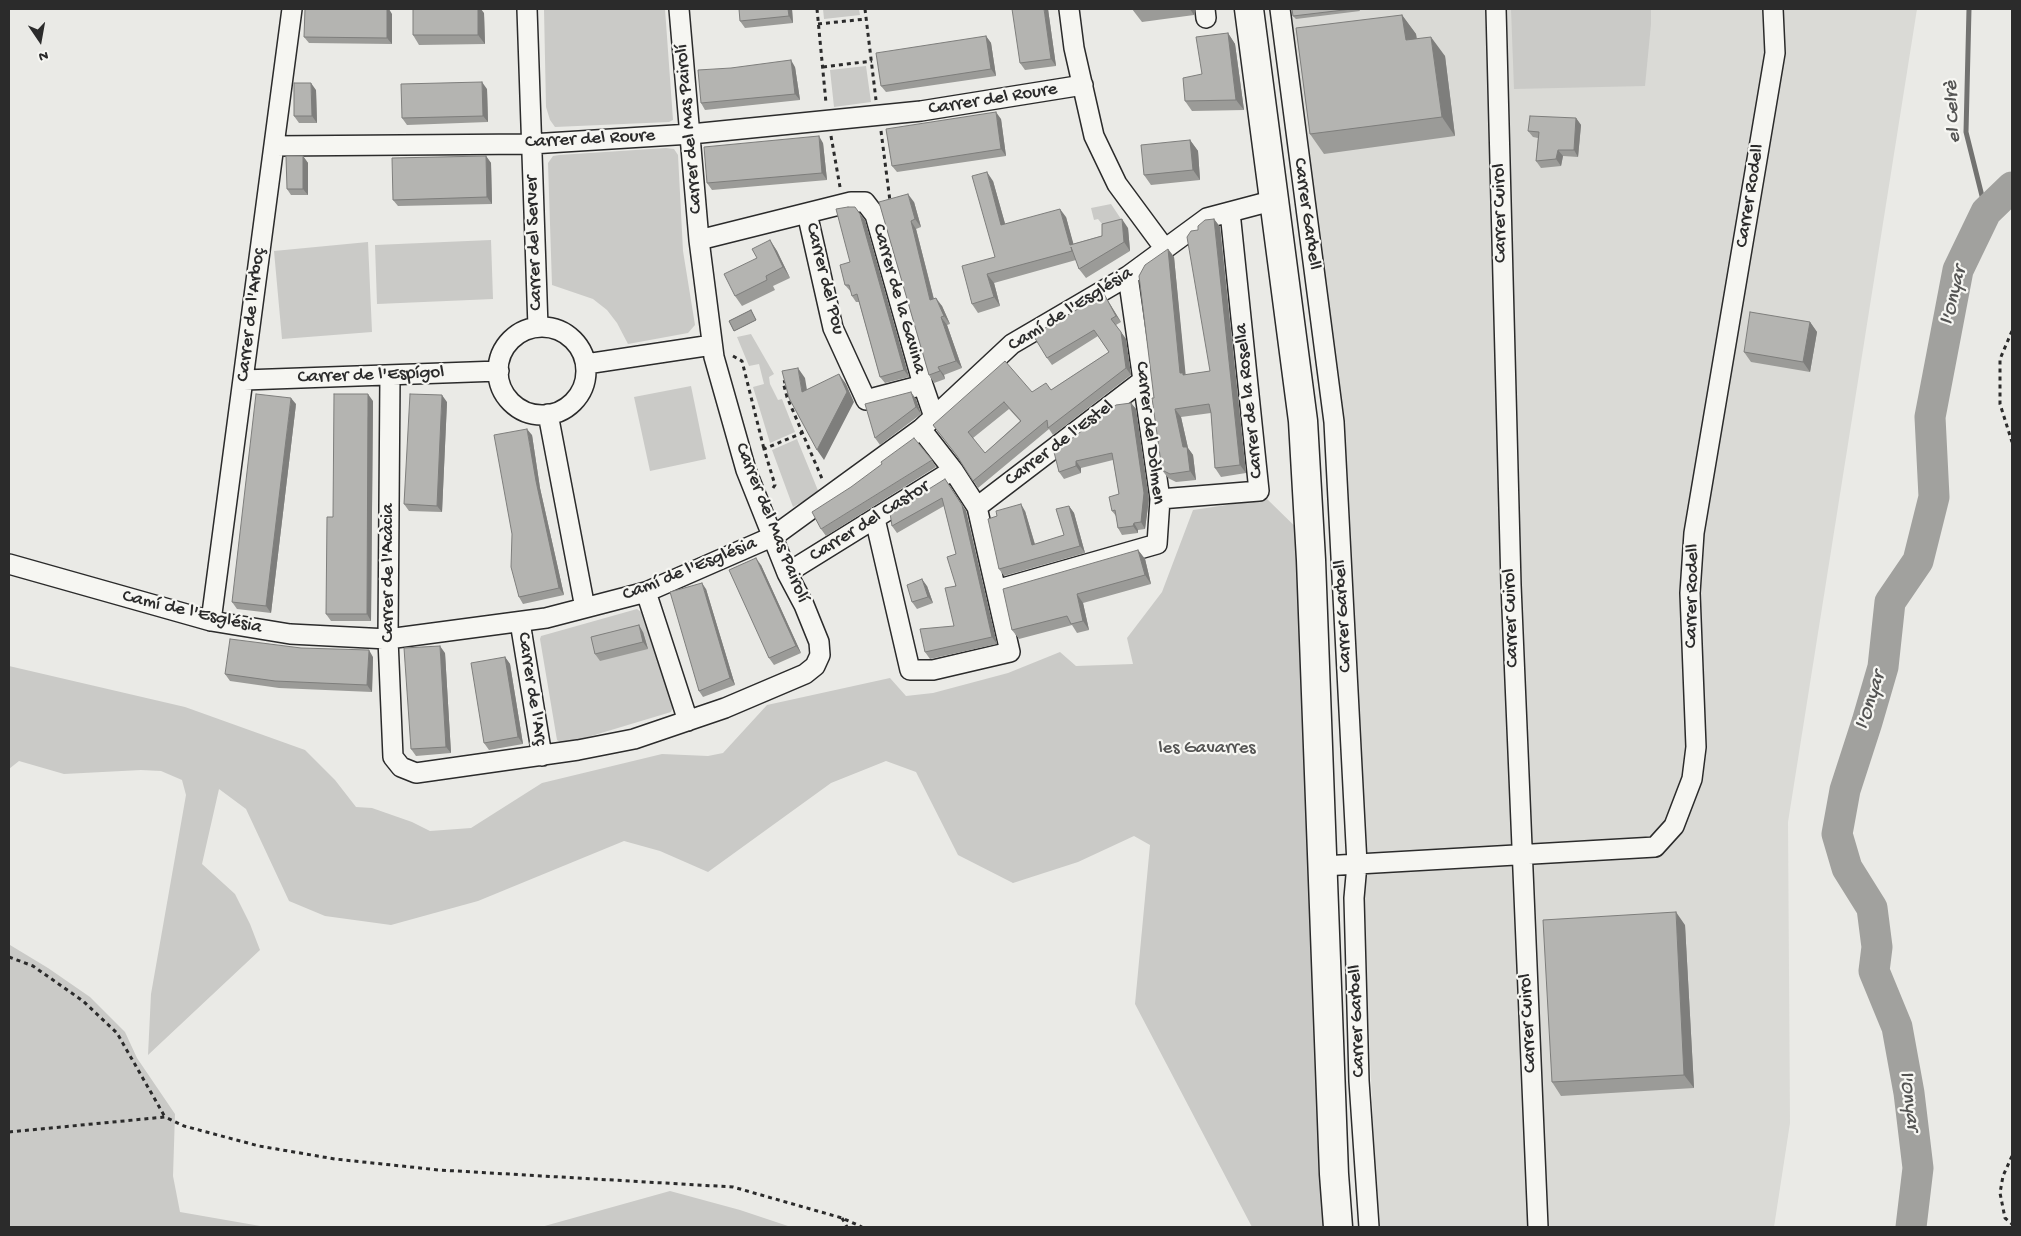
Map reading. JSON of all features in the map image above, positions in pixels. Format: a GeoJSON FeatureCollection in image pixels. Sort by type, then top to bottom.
{"type":"FeatureCollection","features":[{"type":"Feature","properties":{"kind":"main road"},"geometry":{"type":"LineString","coordinates":[[1249,9],[1303,421],[1323,866],[1334,1174],[1338,1227]]}},
{"type":"Feature","properties":{"kind":"street","name":"Carrer de l'Arboç"},"geometry":{"type":"LineString","coordinates":[[211,621],[292,9]]}},
{"type":"Feature","properties":{"kind":"street","name":"Carrer del Server"},"geometry":{"type":"LineString","coordinates":[[527,9],[538,327]]}},
{"type":"Feature","properties":{"kind":"street","name":"Carrer del Mas Pairolí"},"geometry":{"type":"LineString","coordinates":[[401,767],[416,773],[542,756],[634,739],[725,708],[805,674],[815,666],[820,655],[819,642],[804,605],[787,573],[774,536],[746,470],[713,351],[699,240],[679,9]]}},
{"type":"Feature","properties":{"kind":"street"},"geometry":{"type":"LineString","coordinates":[[1069,9],[1074,48],[1094,136],[1117,184],[1165,249]]}},
{"type":"Feature","properties":{"kind":"street","name":"Carrer Garbell"},"geometry":{"type":"LineString","coordinates":[[1280,9],[1334,422],[1357,864],[1354,898],[1359,1081],[1369,1227]]}},
{"type":"Feature","properties":{"kind":"street","name":"Carrer Cuirol"},"geometry":{"type":"LineString","coordinates":[[1496,9],[1510,584],[1538,1227]]}},
{"type":"Feature","properties":{"kind":"street","name":"Carrer Rodell"},"geometry":{"type":"LineString","coordinates":[[1323,866],[1655,847],[1674,826],[1692,778],[1696,747],[1690,593],[1694,533],[1775,53],[1773,9]]}},
{"type":"Feature","properties":{"kind":"street","name":"Carrer del Roure"},"geometry":{"type":"LineString","coordinates":[[274,146],[531,144],[691,134],[921,111],[1083,85]]}},
{"type":"Feature","properties":{"kind":"street","name":"Camí de l'Església"},"geometry":{"type":"LineString","coordinates":[[9,564],[211,621],[290,634],[388,639],[546,618],[646,592],[774,536],[927,423],[1012,344],[1128,276],[1207,218],[1275,200]]}},
{"type":"Feature","properties":{"kind":"street","name":"Carrer de la Gavina"},"geometry":{"type":"LineString","coordinates":[[699,240],[851,202],[865,202],[875,215],[923,385],[927,423],[953,470],[977,507]]}},
{"type":"Feature","properties":{"kind":"street","name":"Carrer de la Rosella"},"geometry":{"type":"LineString","coordinates":[[1160,499],[1260,491],[1230,212]]}},
{"type":"Feature","properties":{"kind":"street","name":"Carrer del Pou"},"geometry":{"type":"LineString","coordinates":[[807,213],[833,328],[866,400],[923,385]]}},
{"type":"Feature","properties":{"kind":"street","name":"Carrer del Dòlmen"},"geometry":{"type":"LineString","coordinates":[[996,590],[1157,544],[1160,499],[1128,276]]}},
{"type":"Feature","properties":{"kind":"street"},"geometry":{"type":"LineString","coordinates":[[538,327],[553,328],[574,340],[579,346],[586,364],[584,387],[576,400],[567,408],[557,413],[541,415],[525,412],[509,401],[501,388],[499,362],[503,351],[516,335],[538,327]]}},
{"type":"Feature","properties":{"kind":"street"},"geometry":{"type":"LineString","coordinates":[[586,364],[713,351]]}},
{"type":"Feature","properties":{"kind":"street","name":"Carrer de l'Espígol"},"geometry":{"type":"LineString","coordinates":[[244,380],[499,371]]}},
{"type":"Feature","properties":{"kind":"street","name":"Carrer de l'Acàcia"},"geometry":{"type":"LineString","coordinates":[[390,376],[388,639],[393,757],[401,767]]}},
{"type":"Feature","properties":{"kind":"street","name":"Carrer de l'Estel"},"geometry":{"type":"LineString","coordinates":[[977,507],[1142,381]]}},
{"type":"Feature","properties":{"kind":"street"},"geometry":{"type":"LineString","coordinates":[[548,414],[585,608]]}},
{"type":"Feature","properties":{"kind":"street","name":"Carrer del Castor"},"geometry":{"type":"LineString","coordinates":[[787,573],[953,470]]}},
{"type":"Feature","properties":{"kind":"street"},"geometry":{"type":"LineString","coordinates":[[875,519],[910,670],[933,670],[1010,652],[977,507]]}},
{"type":"Feature","properties":{"kind":"street"},"geometry":{"type":"LineString","coordinates":[[646,592],[688,721]]}},
{"type":"Feature","properties":{"kind":"street","name":"Carrer de l'Arç"},"geometry":{"type":"LineString","coordinates":[[520,622],[542,756]]}},
{"type":"Feature","properties":{"kind":"path"},"geometry":{"type":"LineString","coordinates":[[817,9],[828,120],[843,204]]}},
{"type":"Feature","properties":{"kind":"path"},"geometry":{"type":"LineString","coordinates":[[865,9],[891,205],[875,215]]}},
{"type":"Feature","properties":{"kind":"path"},"geometry":{"type":"LineString","coordinates":[[818,24],[866,19]]}},
{"type":"Feature","properties":{"kind":"path"},"geometry":{"type":"LineString","coordinates":[[823,67],[872,61]]}},
{"type":"Feature","properties":{"kind":"path"},"geometry":{"type":"LineString","coordinates":[[2012,331],[2000,359],[2000,404],[2012,442]]}},
{"type":"Feature","properties":{"kind":"path"},"geometry":{"type":"LineString","coordinates":[[713,351],[732,355],[742,361],[775,485],[761,505]]}},
{"type":"Feature","properties":{"kind":"path"},"geometry":{"type":"LineString","coordinates":[[790,380],[783,382],[787,397],[829,495]]}},
{"type":"Feature","properties":{"kind":"path"},"geometry":{"type":"LineString","coordinates":[[764,449],[802,432]]}},
{"type":"Feature","properties":{"kind":"path"},"geometry":{"type":"LineString","coordinates":[[9,957],[32,966],[83,1001],[117,1033],[165,1117]]}},
{"type":"Feature","properties":{"kind":"path"},"geometry":{"type":"LineString","coordinates":[[9,1132],[165,1117],[184,1126],[259,1146],[335,1159],[439,1170],[733,1187],[842,1218],[862,1227]]}},
{"type":"Feature","properties":{"kind":"path"},"geometry":{"type":"LineString","coordinates":[[2012,1156],[2003,1176],[2000,1193],[2005,1218],[2012,1224]]}},
{"type":"Feature","properties":{"kind":"path"},"geometry":{"type":"LineString","coordinates":[[842,1218],[847,1227]]}},
{"type":"Feature","properties":{"kind":"shaded area"},"geometry":{"type":"Polygon","coordinates":[[[1287,9],[1917,9],[1788,822],[1790,1123],[1774,1227],[1378,1227],[1340,421],[1287,9]]]}},
{"type":"Feature","properties":{"kind":"shaded area"},"geometry":{"type":"Polygon","coordinates":[[[751,310],[756,320],[734,331],[729,321],[751,310]]]}},
{"type":"Feature","properties":{"kind":"green space"},"geometry":{"type":"Polygon","coordinates":[[[544,9],[665,9],[673,120],[669,122],[555,127],[550,120],[546,107],[544,9]]]}},
{"type":"Feature","properties":{"kind":"green space"},"geometry":{"type":"Polygon","coordinates":[[[823,9],[859,9],[860,15],[824,19],[823,9]]]}},
{"type":"Feature","properties":{"kind":"green space"},"geometry":{"type":"Polygon","coordinates":[[[1511,9],[1651,9],[1645,86],[1514,89],[1511,9]]]}},
{"type":"Feature","properties":{"kind":"green space"},"geometry":{"type":"Polygon","coordinates":[[[866,66],[871,102],[834,107],[830,70],[866,66]]]}},
{"type":"Feature","properties":{"kind":"green space"},"geometry":{"type":"Polygon","coordinates":[[[674,149],[678,155],[683,251],[695,325],[688,333],[628,344],[617,323],[607,310],[593,299],[552,285],[548,163],[553,156],[559,155],[674,149]]]}},
{"type":"Feature","properties":{"kind":"green space"},"geometry":{"type":"Polygon","coordinates":[[[1111,204],[1127,228],[1109,233],[1098,219],[1094,220],[1091,208],[1111,204]]]}},
{"type":"Feature","properties":{"kind":"green space"},"geometry":{"type":"Polygon","coordinates":[[[491,240],[493,299],[377,304],[375,245],[491,240]]]}},
{"type":"Feature","properties":{"kind":"green space"},"geometry":{"type":"Polygon","coordinates":[[[368,242],[372,332],[282,339],[274,251],[368,242]]]}},
{"type":"Feature","properties":{"kind":"green space"},"geometry":{"type":"Polygon","coordinates":[[[751,334],[774,374],[769,377],[770,384],[778,400],[782,399],[795,432],[770,443],[753,387],[764,384],[759,364],[749,366],[737,337],[751,334]]]}},
{"type":"Feature","properties":{"kind":"green space"},"geometry":{"type":"Polygon","coordinates":[[[691,386],[706,459],[650,471],[634,397],[691,386]]]}},
{"type":"Feature","properties":{"kind":"green space"},"geometry":{"type":"Polygon","coordinates":[[[797,439],[819,493],[793,507],[772,450],[797,439]]]}},
{"type":"Feature","properties":{"kind":"green space","name":"les Gavarres"},"geometry":{"type":"Polygon","coordinates":[[[1267,499],[1310,541],[1332,1227],[1252,1227],[1135,1004],[1150,845],[1134,836],[1078,862],[1013,883],[958,855],[916,772],[886,761],[831,783],[708,872],[660,851],[624,841],[478,901],[391,925],[325,916],[289,901],[246,809],[219,789],[202,864],[235,894],[260,950],[148,1055],[151,994],[186,795],[182,780],[161,771],[141,770],[64,774],[19,761],[9,769],[9,666],[185,707],[305,750],[335,780],[356,807],[372,808],[412,822],[430,831],[471,828],[542,783],[662,754],[708,756],[723,753],[767,705],[890,678],[906,696],[933,693],[1008,673],[1060,652],[1076,666],[1133,664],[1127,638],[1162,592],[1193,510],[1267,499]]]}},
{"type":"Feature","properties":{"kind":"green space"},"geometry":{"type":"Polygon","coordinates":[[[637,609],[641,612],[673,707],[671,712],[568,743],[562,743],[557,740],[541,636],[637,609]]]}},
{"type":"Feature","properties":{"kind":"green space"},"geometry":{"type":"Polygon","coordinates":[[[10,945],[90,997],[125,1032],[137,1058],[175,1114],[173,1176],[180,1212],[266,1227],[9,1227],[10,945]]]}},
{"type":"Feature","properties":{"kind":"green space"},"geometry":{"type":"Polygon","coordinates":[[[670,1191],[740,1210],[791,1227],[541,1227],[670,1191]]]}},
{"type":"Feature","properties":{"kind":"building"},"geometry":{"type":"Polygon","coordinates":[[[305,9],[387,9],[387,38],[304,37],[305,9]]]}},
{"type":"Feature","properties":{"kind":"building"},"geometry":{"type":"Polygon","coordinates":[[[413,9],[478,9],[478,35],[413,35],[413,9]]]}},
{"type":"Feature","properties":{"kind":"building"},"geometry":{"type":"Polygon","coordinates":[[[739,9],[788,9],[789,16],[740,21],[739,9]]]}},
{"type":"Feature","properties":{"kind":"building"},"geometry":{"type":"Polygon","coordinates":[[[1012,9],[1044,9],[1051,59],[1020,63],[1012,9]]]}},
{"type":"Feature","properties":{"kind":"building"},"geometry":{"type":"Polygon","coordinates":[[[1292,9],[1352,9],[1293,16],[1292,9]]]}},
{"type":"Feature","properties":{"kind":"building"},"geometry":{"type":"Polygon","coordinates":[[[1402,15],[1406,40],[1431,37],[1442,117],[1310,134],[1296,28],[1402,15]]]}},
{"type":"Feature","properties":{"kind":"building"},"geometry":{"type":"Polygon","coordinates":[[[1228,33],[1236,100],[1185,101],[1183,78],[1202,74],[1196,37],[1228,33]]]}},
{"type":"Feature","properties":{"kind":"building"},"geometry":{"type":"Polygon","coordinates":[[[986,36],[991,69],[881,86],[876,53],[986,36]]]}},
{"type":"Feature","properties":{"kind":"building"},"geometry":{"type":"Polygon","coordinates":[[[791,60],[795,94],[701,103],[698,70],[731,68],[791,60]]]}},
{"type":"Feature","properties":{"kind":"building"},"geometry":{"type":"Polygon","coordinates":[[[482,82],[483,116],[402,118],[401,84],[482,82]]]}},
{"type":"Feature","properties":{"kind":"building"},"geometry":{"type":"Polygon","coordinates":[[[294,83],[311,83],[312,116],[294,116],[294,83]]]}},
{"type":"Feature","properties":{"kind":"building"},"geometry":{"type":"Polygon","coordinates":[[[996,112],[1001,149],[892,166],[886,129],[996,112]]]}},
{"type":"Feature","properties":{"kind":"building"},"geometry":{"type":"Polygon","coordinates":[[[1530,116],[1576,118],[1574,150],[1558,150],[1556,159],[1536,161],[1539,132],[1528,131],[1530,116]]]}},
{"type":"Feature","properties":{"kind":"building"},"geometry":{"type":"Polygon","coordinates":[[[819,136],[822,173],[707,183],[704,147],[819,136]]]}},
{"type":"Feature","properties":{"kind":"building"},"geometry":{"type":"Polygon","coordinates":[[[1190,140],[1193,170],[1144,175],[1141,145],[1190,140]]]}},
{"type":"Feature","properties":{"kind":"building"},"geometry":{"type":"Polygon","coordinates":[[[286,156],[303,156],[303,189],[287,189],[286,156]]]}},
{"type":"Feature","properties":{"kind":"building"},"geometry":{"type":"Polygon","coordinates":[[[486,156],[487,197],[393,200],[392,158],[486,156]]]}},
{"type":"Feature","properties":{"kind":"building"},"geometry":{"type":"Polygon","coordinates":[[[987,172],[1001,225],[1060,209],[1070,245],[1102,236],[1102,224],[1122,219],[1124,242],[1079,269],[1071,247],[1072,251],[987,274],[994,297],[972,304],[962,266],[995,257],[972,176],[987,172]]]}},
{"type":"Feature","properties":{"kind":"building"},"geometry":{"type":"Polygon","coordinates":[[[908,194],[915,219],[911,221],[930,300],[936,298],[944,316],[941,317],[956,361],[938,367],[940,371],[929,375],[879,202],[908,194]]]}},
{"type":"Feature","properties":{"kind":"building"},"geometry":{"type":"Polygon","coordinates":[[[855,207],[860,214],[904,370],[880,377],[857,294],[852,296],[849,285],[845,285],[840,265],[850,262],[836,209],[855,207]]]}},
{"type":"Feature","properties":{"kind":"building"},"geometry":{"type":"Polygon","coordinates":[[[1214,219],[1240,465],[1215,468],[1209,404],[1175,409],[1183,447],[1187,447],[1190,471],[1170,474],[1162,470],[1139,276],[1145,265],[1168,249],[1180,373],[1183,373],[1183,375],[1210,371],[1187,237],[1191,231],[1198,230],[1198,226],[1205,220],[1214,219]]]}},
{"type":"Feature","properties":{"kind":"building"},"geometry":{"type":"Polygon","coordinates":[[[770,240],[783,267],[766,276],[767,280],[735,296],[724,274],[757,258],[752,249],[770,240]]]}},
{"type":"Feature","properties":{"kind":"building"},"geometry":{"type":"Polygon","coordinates":[[[1104,294],[1116,316],[1111,319],[1121,332],[1126,368],[1048,428],[1047,420],[973,481],[957,456],[933,425],[1005,361],[1032,392],[1046,383],[1051,390],[1109,352],[1094,330],[1047,358],[1033,335],[1104,294]],[[1004,402],[968,432],[985,453],[1021,421],[1004,402]]]}},
{"type":"Feature","properties":{"kind":"building"},"geometry":{"type":"Polygon","coordinates":[[[1750,312],[1810,322],[1803,362],[1744,352],[1750,312]]]}},
{"type":"Feature","properties":{"kind":"building"},"geometry":{"type":"Polygon","coordinates":[[[798,368],[802,392],[839,374],[847,392],[817,450],[789,398],[782,371],[798,368]]]}},
{"type":"Feature","properties":{"kind":"building"},"geometry":{"type":"Polygon","coordinates":[[[911,392],[916,407],[875,438],[865,404],[911,392]]]}},
{"type":"Feature","properties":{"kind":"building"},"geometry":{"type":"Polygon","coordinates":[[[256,394],[291,398],[266,606],[232,602],[256,394]]]}},
{"type":"Feature","properties":{"kind":"building"},"geometry":{"type":"Polygon","coordinates":[[[334,394],[368,394],[367,614],[326,614],[327,517],[333,517],[334,394]]]}},
{"type":"Feature","properties":{"kind":"building"},"geometry":{"type":"Polygon","coordinates":[[[410,394],[442,395],[437,506],[404,504],[410,394]]]}},
{"type":"Feature","properties":{"kind":"building"},"geometry":{"type":"Polygon","coordinates":[[[1131,403],[1144,493],[1141,522],[1134,523],[1133,526],[1118,528],[1115,510],[1112,511],[1109,497],[1119,494],[1112,453],[1076,461],[1076,466],[1059,472],[1054,452],[1116,405],[1131,403]]]}},
{"type":"Feature","properties":{"kind":"building"},"geometry":{"type":"Polygon","coordinates":[[[527,429],[559,588],[519,597],[511,567],[512,534],[494,435],[527,429]]]}},
{"type":"Feature","properties":{"kind":"building"},"geometry":{"type":"Polygon","coordinates":[[[914,438],[932,460],[821,529],[812,512],[851,487],[914,438]]]}},
{"type":"Feature","properties":{"kind":"building"},"geometry":{"type":"Polygon","coordinates":[[[945,479],[962,505],[992,637],[925,652],[920,629],[954,626],[945,588],[956,586],[947,557],[956,554],[942,498],[892,526],[890,513],[945,479]]]}},
{"type":"Feature","properties":{"kind":"building"},"geometry":{"type":"Polygon","coordinates":[[[1021,504],[1032,545],[1064,535],[1056,509],[1069,506],[1080,546],[999,569],[988,519],[997,516],[996,511],[1021,504]]]}},
{"type":"Feature","properties":{"kind":"building"},"geometry":{"type":"Polygon","coordinates":[[[1138,550],[1145,575],[1077,594],[1083,621],[1071,624],[1067,616],[1012,630],[1003,589],[1138,550]]]}},
{"type":"Feature","properties":{"kind":"building"},"geometry":{"type":"Polygon","coordinates":[[[756,558],[796,646],[769,658],[729,570],[756,558]]]}},
{"type":"Feature","properties":{"kind":"building"},"geometry":{"type":"Polygon","coordinates":[[[922,579],[928,597],[912,602],[907,585],[922,579]]]}},
{"type":"Feature","properties":{"kind":"building"},"geometry":{"type":"Polygon","coordinates":[[[702,583],[730,678],[699,691],[670,592],[702,583]]]}},
{"type":"Feature","properties":{"kind":"building"},"geometry":{"type":"Polygon","coordinates":[[[639,625],[643,642],[595,654],[591,637],[639,625]]]}},
{"type":"Feature","properties":{"kind":"building"},"geometry":{"type":"Polygon","coordinates":[[[230,639],[301,648],[369,650],[367,685],[275,681],[225,674],[230,639]]]}},
{"type":"Feature","properties":{"kind":"building"},"geometry":{"type":"Polygon","coordinates":[[[440,646],[446,747],[411,749],[404,648],[440,646]]]}},
{"type":"Feature","properties":{"kind":"building"},"geometry":{"type":"Polygon","coordinates":[[[505,657],[518,737],[484,743],[471,663],[505,657]]]}},
{"type":"Feature","properties":{"kind":"building"},"geometry":{"type":"Polygon","coordinates":[[[1676,912],[1684,1075],[1552,1082],[1543,920],[1676,912]]]}},
{"type":"Feature","properties":{"kind":"waterway","name":"el Celrè"},"geometry":{"type":"LineString","coordinates":[[1969,9],[1966,132],[1986,212]]}},
{"type":"Feature","properties":{"kind":"waterway","name":"l'Onyar"},"geometry":{"type":"LineString","coordinates":[[1911,1227],[1918,1168],[1909,1093],[1897,1027],[1874,971],[1877,947],[1872,908],[1847,868],[1837,834],[1845,790],[1883,667],[1890,602],[1918,561],[1934,497],[1930,417],[1958,270],[1986,212],[2012,187]]}}]}
